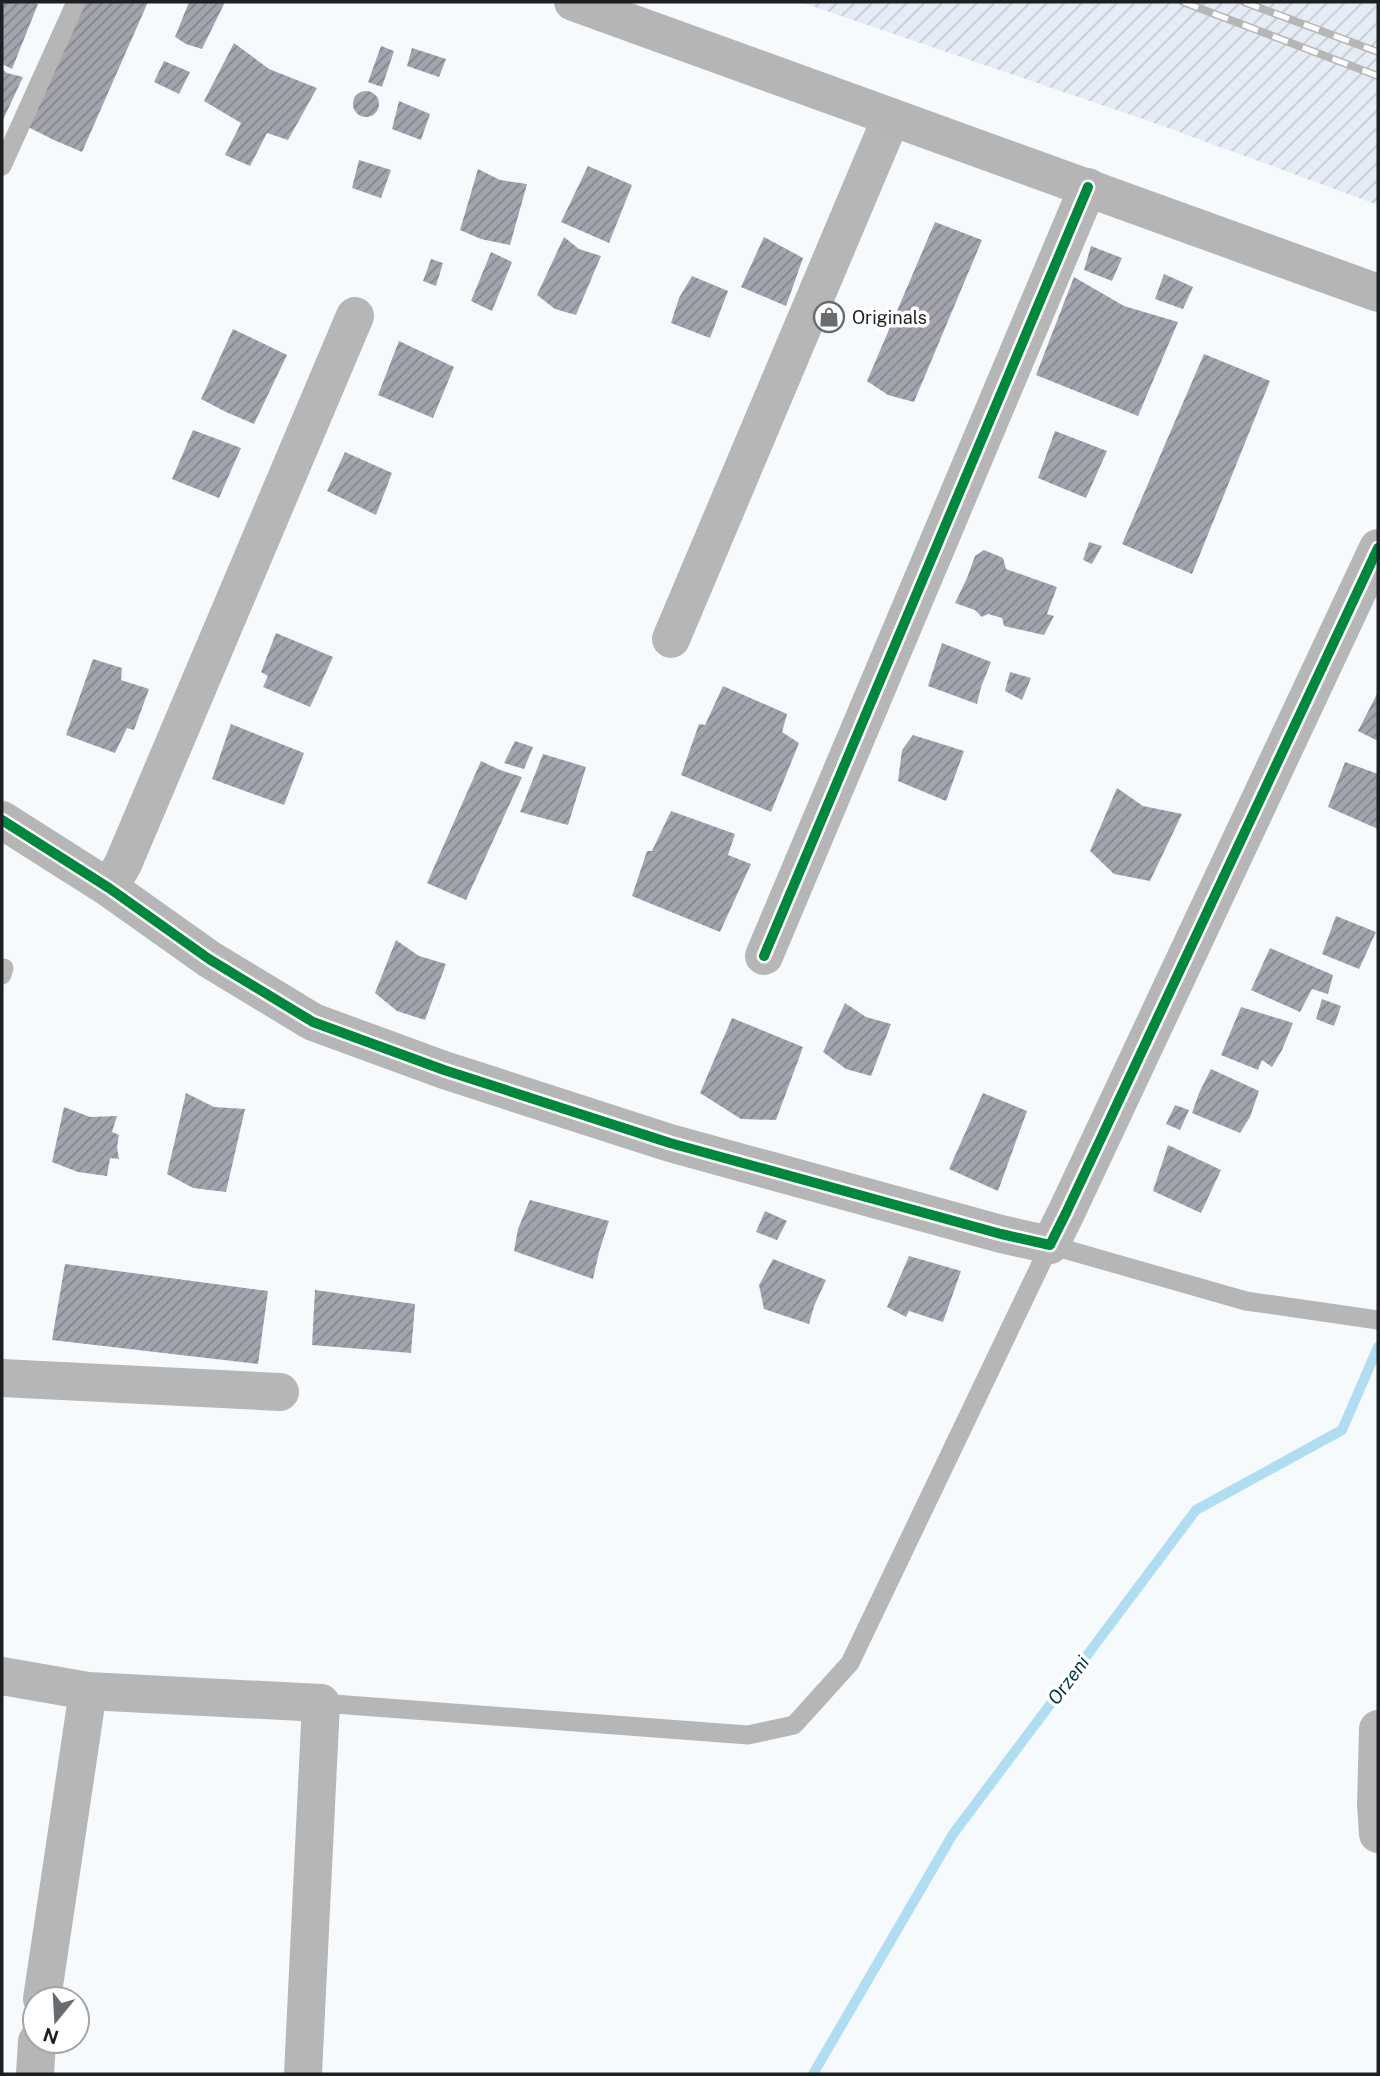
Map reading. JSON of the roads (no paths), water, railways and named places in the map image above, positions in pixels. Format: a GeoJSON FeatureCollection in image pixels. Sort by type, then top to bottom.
{"type":"FeatureCollection","features":[{"type":"Feature","properties":{"kind":"main road"},"geometry":{"type":"LineString","coordinates":[[573,2],[1378,293]]}},
{"type":"Feature","properties":{"kind":"street"},"geometry":{"type":"LineString","coordinates":[[671,639],[891,118]]}},
{"type":"Feature","properties":{"kind":"street"},"geometry":{"type":"LineString","coordinates":[[764,956],[1088,187]]}},
{"type":"Feature","properties":{"kind":"street"},"geometry":{"type":"LineString","coordinates":[[109,888],[129,851],[355,316]]}},
{"type":"Feature","properties":{"kind":"street"},"geometry":{"type":"LineString","coordinates":[[2,820],[109,888],[209,960],[313,1022],[444,1070],[670,1143],[988,1231],[1050,1245],[1378,548]]}},
{"type":"Feature","properties":{"kind":"street"},"geometry":{"type":"LineString","coordinates":[[2,1378],[280,1392]]}},
{"type":"Feature","properties":{"kind":"street"},"geometry":{"type":"LineString","coordinates":[[2,1676],[88,1691],[321,1703],[303,2074]]}},
{"type":"Feature","properties":{"kind":"street"},"geometry":{"type":"LineString","coordinates":[[44,1985],[88,1691]]}},
{"type":"Feature","properties":{"kind":"street"},"geometry":{"type":"LineString","coordinates":[[1378,1729],[1378,1834]]}},
{"type":"Feature","properties":{"kind":"street"},"geometry":{"type":"LineString","coordinates":[[35,2074],[36,2055]]}},
{"type":"Feature","properties":{"kind":"lane"},"geometry":{"type":"LineString","coordinates":[[2,166],[76,2]]}},
{"type":"Feature","properties":{"kind":"lane"},"geometry":{"type":"LineString","coordinates":[[2,968],[2,975]]}},
{"type":"Feature","properties":{"kind":"lane"},"geometry":{"type":"LineString","coordinates":[[321,1703],[748,1735],[794,1725],[850,1663],[1050,1245],[1246,1300],[1369,1318]]}},
{"type":"Feature","properties":{"kind":"waterway","name":"Orzeni"},"geometry":{"type":"LineString","coordinates":[[813,2074],[953,1834],[1196,1510],[1342,1430],[1378,1347]]}},
{"type":"Feature","properties":{"kind":"railway"},"geometry":{"type":"LineString","coordinates":[[1183,2],[1378,76]]}},
{"type":"Feature","properties":{"kind":"railway"},"geometry":{"type":"LineString","coordinates":[[1244,2],[1378,52]]}},
{"type":"Feature","properties":{"kind":"place","name":"Originals"},"geometry":{"type":"Point","coordinates":[829,317]}}]}
